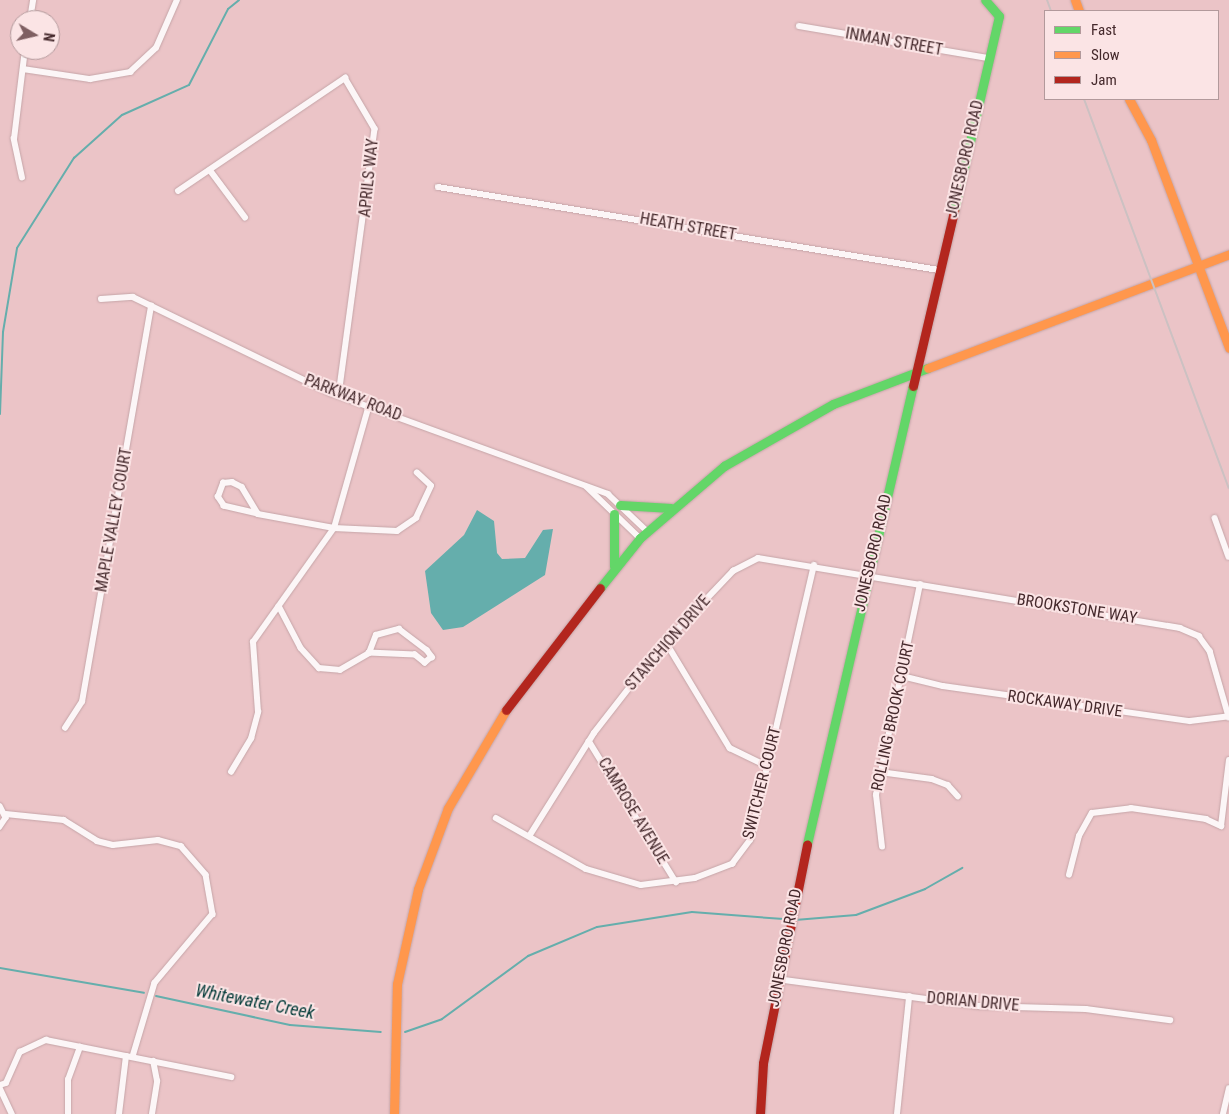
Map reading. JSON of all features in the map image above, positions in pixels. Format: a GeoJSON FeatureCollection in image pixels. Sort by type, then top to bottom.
{"type":"FeatureCollection","features":[{"type":"Feature","properties":{"kind":"main road","name":"JONESBORO ROAD"},"geometry":{"type":"LineString","coordinates":[[760,1114],[763,1063],[777,979],[867,576],[999,16],[985,0]]}},
{"type":"Feature","properties":{"kind":"main road"},"geometry":{"type":"LineString","coordinates":[[1130,100],[1151,140],[1229,348]]}},
{"type":"Feature","properties":{"kind":"main road"},"geometry":{"type":"LineString","coordinates":[[394,1114],[397,984],[407,931],[431,848],[489,731],[614,566],[640,538],[671,508],[724,466],[781,430],[832,404],[1229,254]]}},
{"type":"Feature","properties":{"kind":"main road"},"geometry":{"type":"LineString","coordinates":[[620,504],[648,510],[671,508]]}},
{"type":"Feature","properties":{"kind":"main road"},"geometry":{"type":"LineString","coordinates":[[614,514],[614,566]]}},
{"type":"Feature","properties":{"kind":"street"},"geometry":{"type":"LineString","coordinates":[[23,70],[90,79],[130,72],[156,48],[178,0]]}},
{"type":"Feature","properties":{"kind":"street","name":"INMAN STREET"},"geometry":{"type":"LineString","coordinates":[[799,26],[989,58]]}},
{"type":"Feature","properties":{"kind":"street"},"geometry":{"type":"LineString","coordinates":[[22,178],[14,139],[24,60]]}},
{"type":"Feature","properties":{"kind":"street","name":"APRILS WAY"},"geometry":{"type":"LineString","coordinates":[[178,191],[345,78],[362,102],[374,129],[374,158],[339,396]]}},
{"type":"Feature","properties":{"kind":"street"},"geometry":{"type":"LineString","coordinates":[[210,170],[245,217]]}},
{"type":"Feature","properties":{"kind":"street","name":"HEATH STREET"},"geometry":{"type":"LineString","coordinates":[[438,186],[939,270]]}},
{"type":"Feature","properties":{"kind":"street","name":"PARKWAY ROAD"},"geometry":{"type":"LineString","coordinates":[[101,299],[125,294],[339,396],[369,405],[583,484],[620,504],[647,531]]}},
{"type":"Feature","properties":{"kind":"street","name":"MAPLE VALLEY COURT"},"geometry":{"type":"LineString","coordinates":[[65,728],[82,702],[151,306]]}},
{"type":"Feature","properties":{"kind":"street"},"geometry":{"type":"LineString","coordinates":[[231,772],[250,739],[258,712],[253,642],[334,528],[359,447],[369,405]]}},
{"type":"Feature","properties":{"kind":"street"},"geometry":{"type":"LineString","coordinates":[[258,514],[242,487],[224,483],[218,496],[224,506],[258,514],[334,528],[397,531],[416,518],[431,486],[418,473]]}},
{"type":"Feature","properties":{"kind":"street","name":"PARKWAY ROAD"},"geometry":{"type":"LineString","coordinates":[[583,484],[640,538]]}},
{"type":"Feature","properties":{"kind":"street"},"geometry":{"type":"LineString","coordinates":[[1215,518],[1229,557]]}},
{"type":"Feature","properties":{"kind":"street","name":"STANCHION DRIVE"},"geometry":{"type":"LineString","coordinates":[[530,835],[590,740],[666,642],[743,563],[771,557],[867,576]]}},
{"type":"Feature","properties":{"kind":"street","name":"SWITCHER COURT"},"geometry":{"type":"LineString","coordinates":[[496,818],[594,871],[641,885],[676,882],[720,871],[742,855],[767,766],[814,565]]}},
{"type":"Feature","properties":{"kind":"street","name":"BROOKSTONE WAY"},"geometry":{"type":"LineString","coordinates":[[867,576],[1149,620],[1199,636],[1210,651],[1229,716]]}},
{"type":"Feature","properties":{"kind":"street","name":"ROLLING BROOK COURT"},"geometry":{"type":"LineString","coordinates":[[882,847],[876,794],[920,585]]}},
{"type":"Feature","properties":{"kind":"street"},"geometry":{"type":"LineString","coordinates":[[280,606],[301,648],[319,668],[340,670],[369,653],[415,655],[425,663],[432,657],[399,629],[376,635],[369,653]]}},
{"type":"Feature","properties":{"kind":"street"},"geometry":{"type":"LineString","coordinates":[[666,642],[730,748],[767,766]]}},
{"type":"Feature","properties":{"kind":"street","name":"ROCKAWAY DRIVE"},"geometry":{"type":"LineString","coordinates":[[902,676],[943,686],[1190,721],[1229,716]]}},
{"type":"Feature","properties":{"kind":"street","name":"CAMROSE AVENUE"},"geometry":{"type":"LineString","coordinates":[[590,740],[676,882]]}},
{"type":"Feature","properties":{"kind":"street"},"geometry":{"type":"LineString","coordinates":[[1069,875],[1079,836],[1092,813],[1132,808],[1206,819],[1221,826],[1229,760]]}},
{"type":"Feature","properties":{"kind":"street"},"geometry":{"type":"LineString","coordinates":[[880,772],[932,780],[948,785],[958,796]]}},
{"type":"Feature","properties":{"kind":"street"},"geometry":{"type":"LineString","coordinates":[[0,806],[6,814],[64,820],[97,841],[113,845],[158,840],[181,846],[206,876],[213,914],[155,983],[133,1057]]}},
{"type":"Feature","properties":{"kind":"street"},"geometry":{"type":"LineString","coordinates":[[0,827],[6,814]]}},
{"type":"Feature","properties":{"kind":"street","name":"DORIAN DRIVE"},"geometry":{"type":"LineString","coordinates":[[777,979],[980,1006],[1086,1009],[1170,1020]]}},
{"type":"Feature","properties":{"kind":"street"},"geometry":{"type":"LineString","coordinates":[[897,1114],[909,997]]}},
{"type":"Feature","properties":{"kind":"street"},"geometry":{"type":"LineString","coordinates":[[12,1114],[0,1087],[6,1083],[20,1052],[36,1042],[80,1047],[232,1076]]}},
{"type":"Feature","properties":{"kind":"street"},"geometry":{"type":"LineString","coordinates":[[68,1114],[68,1080],[80,1047]]}},
{"type":"Feature","properties":{"kind":"street"},"geometry":{"type":"LineString","coordinates":[[119,1114],[126,1056]]}},
{"type":"Feature","properties":{"kind":"street"},"geometry":{"type":"LineString","coordinates":[[152,1114],[157,1081],[153,1061]]}},
{"type":"Feature","properties":{"kind":"street"},"geometry":{"type":"LineString","coordinates":[[1223,1114],[1229,1089]]}},
{"type":"Feature","properties":{"kind":"water"},"geometry":{"type":"Polygon","coordinates":[[[477,510],[494,521],[497,553],[502,559],[525,558],[543,530],[553,529],[545,575],[463,627],[443,630],[431,613],[425,571],[464,535],[477,510]]]}},
{"type":"Feature","properties":{"kind":"waterway"},"geometry":{"type":"LineString","coordinates":[[0,414],[3,332],[17,248],[74,158],[122,115],[189,85],[228,9],[239,0]]}},
{"type":"Feature","properties":{"kind":"waterway","name":"Whitewater Creek"},"geometry":{"type":"LineString","coordinates":[[795,920],[856,915],[925,889],[962,868]]}},
{"type":"Feature","properties":{"kind":"waterway","name":"Whitewater Creek"},"geometry":{"type":"LineString","coordinates":[[405,1032],[442,1019],[528,956],[597,927],[692,912],[784,919]]}},
{"type":"Feature","properties":{"kind":"waterway","name":"Whitewater Creek"},"geometry":{"type":"LineString","coordinates":[[0,968],[144,993]]}},
{"type":"Feature","properties":{"kind":"waterway","name":"Whitewater Creek"},"geometry":{"type":"LineString","coordinates":[[156,996],[290,1025],[381,1032]]}},
{"type":"Feature","properties":{"kind":"railway"},"geometry":{"type":"LineString","coordinates":[[1047,0],[1051,10]]}},
{"type":"Feature","properties":{"kind":"railway"},"geometry":{"type":"LineString","coordinates":[[1084,100],[1229,488]]}},
{"type":"Feature","properties":{"kind":"traffic: fast"},"geometry":{"type":"LineString","coordinates":[[954,211],[999,16],[985,0]]}},
{"type":"Feature","properties":{"kind":"traffic: fast"},"geometry":{"type":"LineString","coordinates":[[600,588],[640,538],[724,466],[833,404],[928,368]]}},
{"type":"Feature","properties":{"kind":"traffic: fast"},"geometry":{"type":"LineString","coordinates":[[807,844],[913,386]]}},
{"type":"Feature","properties":{"kind":"traffic: fast"},"geometry":{"type":"LineString","coordinates":[[620,505],[671,508]]}},
{"type":"Feature","properties":{"kind":"traffic: fast"},"geometry":{"type":"LineString","coordinates":[[614,514],[614,566]]}},
{"type":"Feature","properties":{"kind":"traffic: slow"},"geometry":{"type":"LineString","coordinates":[[1075,0],[1079,10]]}},
{"type":"Feature","properties":{"kind":"traffic: slow"},"geometry":{"type":"LineString","coordinates":[[1130,100],[1151,140],[1229,348]]}},
{"type":"Feature","properties":{"kind":"traffic: slow"},"geometry":{"type":"LineString","coordinates":[[928,368],[1229,254]]}},
{"type":"Feature","properties":{"kind":"traffic: slow"},"geometry":{"type":"LineString","coordinates":[[394,1114],[397,984],[418,889],[448,808],[506,710]]}},
{"type":"Feature","properties":{"kind":"traffic: jam"},"geometry":{"type":"LineString","coordinates":[[913,386],[954,211]]}},
{"type":"Feature","properties":{"kind":"traffic: jam"},"geometry":{"type":"LineString","coordinates":[[506,710],[600,588]]}},
{"type":"Feature","properties":{"kind":"traffic: jam"},"geometry":{"type":"LineString","coordinates":[[760,1114],[763,1063],[807,844]]}}]}
